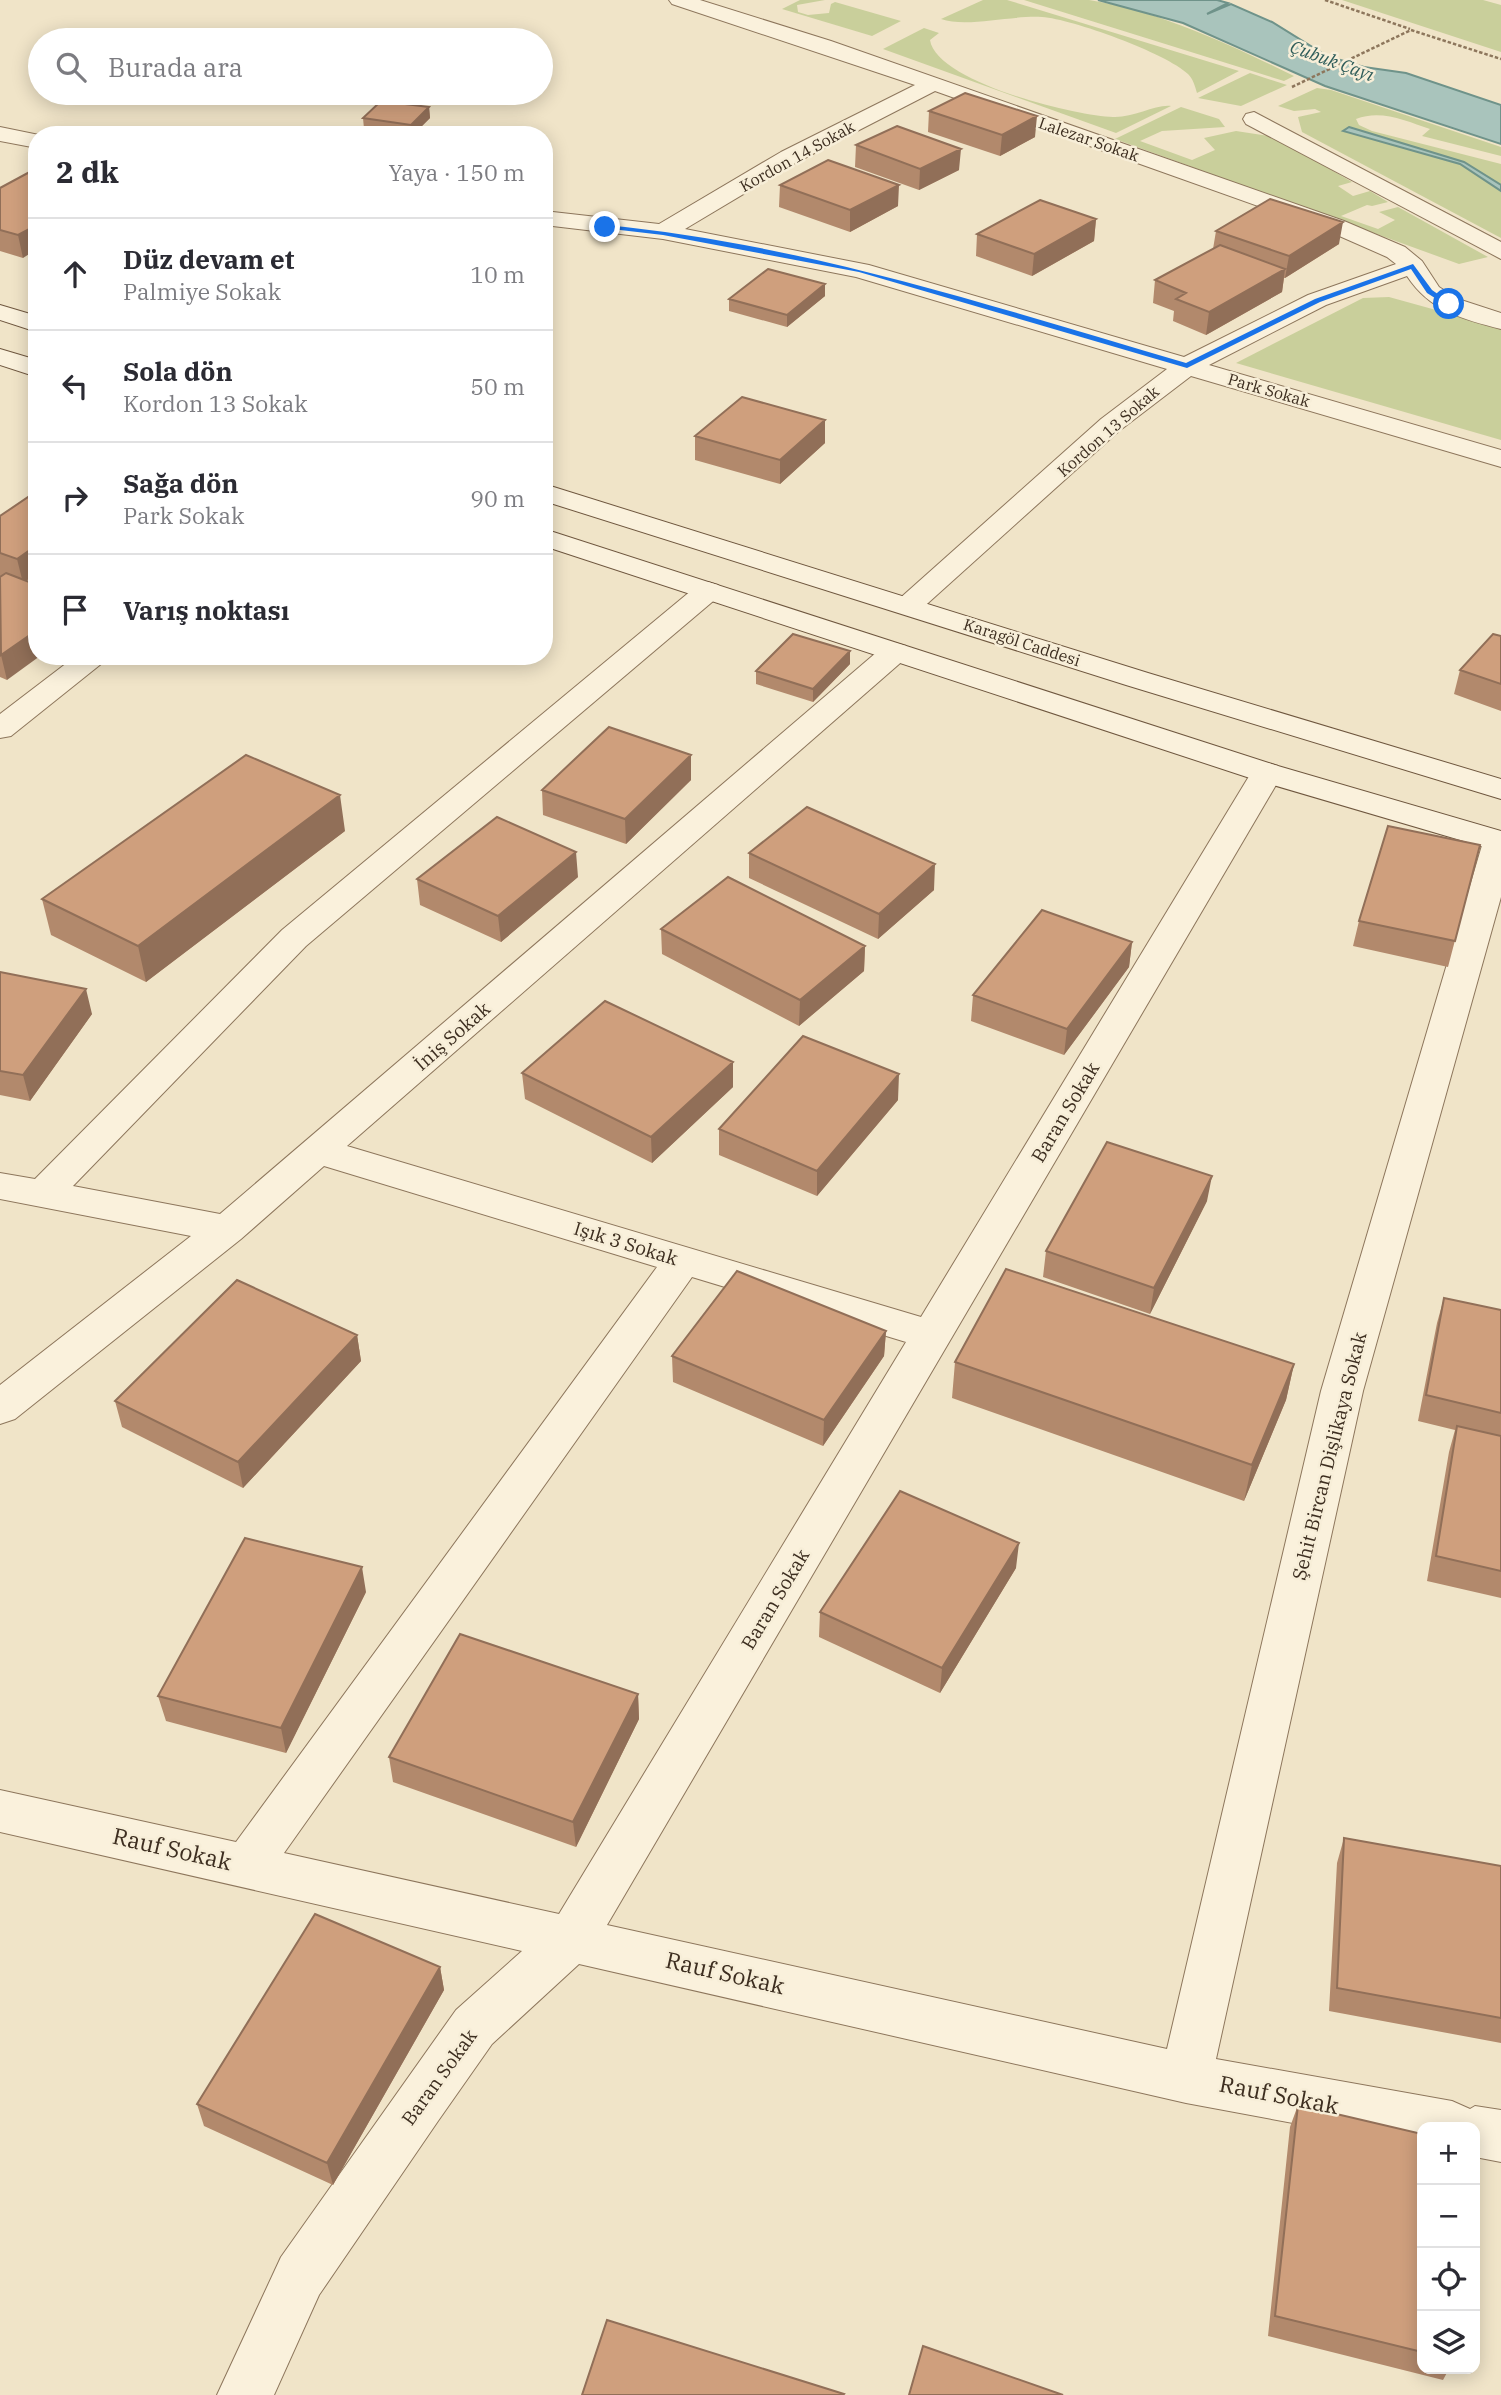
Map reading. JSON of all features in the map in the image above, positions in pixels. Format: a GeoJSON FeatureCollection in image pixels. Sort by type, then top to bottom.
{"type":"FeatureCollection","features":[{"type":"Feature","properties":{"kind":"street","name":"Lalezar Sokak"},"geometry":{"type":"LineString","coordinates":[[678,0],[824,45],[1336,226],[1382,245],[1413,266],[1430,292],[1468,312],[1501,321]]}},
{"type":"Feature","properties":{"kind":"street","name":"Kordon 14 Sokak"},"geometry":{"type":"LineString","coordinates":[[663,232],[789,156],[933,84]]}},
{"type":"Feature","properties":{"kind":"street"},"geometry":{"type":"LineString","coordinates":[[1254,119],[1501,252]]}},
{"type":"Feature","properties":{"kind":"street"},"geometry":{"type":"LineString","coordinates":[[0,134],[28,139]]}},
{"type":"Feature","properties":{"kind":"street","name":"Park Sokak"},"geometry":{"type":"LineString","coordinates":[[553,220],[663,232],[860,270],[1501,459]]}},
{"type":"Feature","properties":{"kind":"street","name":"Kordon 13 Sokak"},"geometry":{"type":"LineString","coordinates":[[908,606],[1110,425],[1187,366],[1317,300],[1413,266]]}},
{"type":"Feature","properties":{"kind":"street"},"geometry":{"type":"LineString","coordinates":[[0,312],[28,322]]}},
{"type":"Feature","properties":{"kind":"street"},"geometry":{"type":"LineString","coordinates":[[0,358],[28,366]]}},
{"type":"Feature","properties":{"kind":"street","name":"Karagöl Caddesi"},"geometry":{"type":"LineString","coordinates":[[553,495],[1501,789]]}},
{"type":"Feature","properties":{"kind":"street"},"geometry":{"type":"LineString","coordinates":[[553,540],[1267,773],[1500,842]]}},
{"type":"Feature","properties":{"kind":"street"},"geometry":{"type":"LineString","coordinates":[[42,1195],[294,938],[708,590]]}},
{"type":"Feature","properties":{"kind":"street","name":"İniş Sokak"},"geometry":{"type":"LineString","coordinates":[[0,1408],[227,1229],[895,652]]}},
{"type":"Feature","properties":{"kind":"street"},"geometry":{"type":"LineString","coordinates":[[0,729],[84,665]]}},
{"type":"Feature","properties":{"kind":"street","name":"Baran Sokak"},"geometry":{"type":"LineString","coordinates":[[244,2395],[300,2276],[419,2103],[474,2027],[572,1938],[1267,773]]}},
{"type":"Feature","properties":{"kind":"street","name":"Şehit Bircan Dişlikaya Sokak"},"geometry":{"type":"LineString","coordinates":[[1186,2078],[1342,1391],[1500,842]]}},
{"type":"Feature","properties":{"kind":"street","name":"Işık 3 Sokak"},"geometry":{"type":"LineString","coordinates":[[319,1151],[932,1335]]}},
{"type":"Feature","properties":{"kind":"street"},"geometry":{"type":"LineString","coordinates":[[0,1186],[227,1229]]}},
{"type":"Feature","properties":{"kind":"street"},"geometry":{"type":"LineString","coordinates":[[247,1866],[683,1260]]}},
{"type":"Feature","properties":{"kind":"street","name":"Rauf Sokak"},"geometry":{"type":"LineString","coordinates":[[0,1811],[1186,2078],[1425,2122]]}},
{"type":"Feature","properties":{"kind":"street"},"geometry":{"type":"LineString","coordinates":[[1480,2133],[1501,2137]]}},
{"type":"Feature","properties":{"kind":"path"},"geometry":{"type":"LineString","coordinates":[[1325,0],[1501,59]]}},
{"type":"Feature","properties":{"kind":"path"},"geometry":{"type":"LineString","coordinates":[[1292,87],[1411,30]]}},
{"type":"Feature","properties":{"kind":"green space"},"geometry":{"type":"Polygon","coordinates":[[[800,0],[825,0],[797,5],[798,12],[808,15],[829,13],[831,4],[835,2],[901,21],[872,36],[782,9],[800,0]]]}},
{"type":"Feature","properties":{"kind":"green space"},"geometry":{"type":"Polygon","coordinates":[[[983,0],[1007,0],[1239,71],[1197,93],[1190,76],[1177,66],[1118,38],[1074,24],[1042,17],[976,22],[941,19],[983,0]]]}},
{"type":"Feature","properties":{"kind":"green space"},"geometry":{"type":"Polygon","coordinates":[[[1024,0],[1089,0],[1141,12],[1220,41],[1294,76],[1284,81],[1024,0]]]}},
{"type":"Feature","properties":{"kind":"green space"},"geometry":{"type":"Polygon","coordinates":[[[1342,0],[1483,0],[1501,5],[1501,52],[1342,0]]]}},
{"type":"Feature","properties":{"kind":"green space"},"geometry":{"type":"Polygon","coordinates":[[[924,28],[939,33],[930,40],[938,55],[956,70],[1010,94],[1069,110],[1113,117],[1171,106],[1116,133],[883,49],[924,28]]]}},
{"type":"Feature","properties":{"kind":"green space"},"geometry":{"type":"Polygon","coordinates":[[[1250,73],[1287,85],[1241,106],[1198,98],[1250,73]]]}},
{"type":"Feature","properties":{"kind":"green space"},"geometry":{"type":"Polygon","coordinates":[[[1317,88],[1331,90],[1501,147],[1501,156],[1422,136],[1430,129],[1393,117],[1375,115],[1356,119],[1359,125],[1372,131],[1501,164],[1501,238],[1302,132],[1298,117],[1321,112],[1315,109],[1294,111],[1278,106],[1317,88]]]}},
{"type":"Feature","properties":{"kind":"green space"},"geometry":{"type":"Polygon","coordinates":[[[1181,107],[1219,119],[1225,127],[1162,131],[1140,141],[1192,160],[1215,150],[1204,138],[1236,131],[1275,137],[1352,182],[1338,186],[1353,196],[1370,191],[1388,202],[1367,205],[1341,216],[1378,229],[1395,220],[1379,212],[1398,207],[1488,257],[1459,264],[1115,139],[1181,107]]]}},
{"type":"Feature","properties":{"kind":"green space"},"geometry":{"type":"Polygon","coordinates":[[[1389,297],[1501,328],[1501,440],[1236,363],[1363,298],[1389,297]]]}},
{"type":"Feature","properties":{"kind":"water","name":"Çubuk Çayı"},"geometry":{"type":"Polygon","coordinates":[[[1098,0],[1217,0],[1228,3],[1207,14],[1231,4],[1272,22],[1327,56],[1364,67],[1406,73],[1501,105],[1501,144],[1325,86],[1183,23],[1098,0]]]}},
{"type":"Feature","properties":{"kind":"water"},"geometry":{"type":"Polygon","coordinates":[[[1349,127],[1464,162],[1501,185],[1501,191],[1460,164],[1343,131],[1349,127]]]}},
{"type":"Feature","properties":{"kind":"building"},"geometry":{"type":"Polygon","coordinates":[[[965,93],[1037,116],[1002,135],[929,111],[965,93]]]}},
{"type":"Feature","properties":{"kind":"building"},"geometry":{"type":"Polygon","coordinates":[[[377,105],[429,107],[411,125],[363,118],[377,105]]]}},
{"type":"Feature","properties":{"kind":"building"},"geometry":{"type":"Polygon","coordinates":[[[897,126],[961,149],[920,169],[856,145],[897,126]]]}},
{"type":"Feature","properties":{"kind":"building"},"geometry":{"type":"Polygon","coordinates":[[[828,160],[899,185],[850,210],[780,185],[828,160]]]}},
{"type":"Feature","properties":{"kind":"building"},"geometry":{"type":"Polygon","coordinates":[[[28,173],[28,230],[18,235],[0,230],[0,188],[28,173]]]}},
{"type":"Feature","properties":{"kind":"building"},"geometry":{"type":"Polygon","coordinates":[[[1270,199],[1343,222],[1289,256],[1216,231],[1270,199]]]}},
{"type":"Feature","properties":{"kind":"building"},"geometry":{"type":"Polygon","coordinates":[[[1040,200],[1096,219],[1034,254],[977,234],[1040,200]]]}},
{"type":"Feature","properties":{"kind":"building"},"geometry":{"type":"Polygon","coordinates":[[[1220,245],[1285,269],[1209,312],[1176,299],[1186,293],[1155,280],[1220,245]]]}},
{"type":"Feature","properties":{"kind":"building"},"geometry":{"type":"Polygon","coordinates":[[[768,269],[825,284],[787,315],[729,299],[768,269]]]}},
{"type":"Feature","properties":{"kind":"building"},"geometry":{"type":"Polygon","coordinates":[[[742,397],[825,420],[780,460],[695,436],[742,397]]]}},
{"type":"Feature","properties":{"kind":"building"},"geometry":{"type":"Polygon","coordinates":[[[28,497],[28,551],[17,559],[0,553],[0,516],[28,497]]]}},
{"type":"Feature","properties":{"kind":"building"},"geometry":{"type":"Polygon","coordinates":[[[6,573],[28,582],[28,636],[1,655],[0,577],[6,573]]]}},
{"type":"Feature","properties":{"kind":"building"},"geometry":{"type":"Polygon","coordinates":[[[793,634],[850,651],[813,689],[756,671],[793,634]]]}},
{"type":"Feature","properties":{"kind":"building"},"geometry":{"type":"Polygon","coordinates":[[[1493,634],[1501,636],[1501,684],[1460,670],[1493,634]]]}},
{"type":"Feature","properties":{"kind":"building"},"geometry":{"type":"Polygon","coordinates":[[[609,727],[691,755],[625,819],[542,790],[609,727]]]}},
{"type":"Feature","properties":{"kind":"building"},"geometry":{"type":"Polygon","coordinates":[[[246,755],[340,795],[138,946],[42,899],[246,755]]]}},
{"type":"Feature","properties":{"kind":"building"},"geometry":{"type":"Polygon","coordinates":[[[807,807],[935,864],[879,914],[749,853],[807,807]]]}},
{"type":"Feature","properties":{"kind":"building"},"geometry":{"type":"Polygon","coordinates":[[[497,817],[576,852],[498,916],[417,879],[497,817]]]}},
{"type":"Feature","properties":{"kind":"building"},"geometry":{"type":"Polygon","coordinates":[[[1388,826],[1480,845],[1455,941],[1359,921],[1388,826]]]}},
{"type":"Feature","properties":{"kind":"building"},"geometry":{"type":"Polygon","coordinates":[[[728,877],[865,946],[800,1000],[661,929],[728,877]]]}},
{"type":"Feature","properties":{"kind":"building"},"geometry":{"type":"Polygon","coordinates":[[[1042,910],[1132,942],[1067,1029],[973,995],[1042,910]]]}},
{"type":"Feature","properties":{"kind":"building"},"geometry":{"type":"Polygon","coordinates":[[[0,972],[86,989],[23,1075],[0,1071],[0,972]]]}},
{"type":"Feature","properties":{"kind":"building"},"geometry":{"type":"Polygon","coordinates":[[[605,1001],[733,1062],[651,1137],[522,1073],[605,1001]]]}},
{"type":"Feature","properties":{"kind":"building"},"geometry":{"type":"Polygon","coordinates":[[[803,1036],[899,1074],[817,1171],[719,1129],[803,1036]]]}},
{"type":"Feature","properties":{"kind":"building"},"geometry":{"type":"Polygon","coordinates":[[[1107,1142],[1212,1176],[1154,1288],[1046,1251],[1107,1142]]]}},
{"type":"Feature","properties":{"kind":"building"},"geometry":{"type":"Polygon","coordinates":[[[1006,1269],[1294,1364],[1252,1465],[955,1362],[1006,1269]]]}},
{"type":"Feature","properties":{"kind":"building"},"geometry":{"type":"Polygon","coordinates":[[[737,1271],[886,1331],[824,1420],[672,1356],[737,1271]]]}},
{"type":"Feature","properties":{"kind":"building"},"geometry":{"type":"Polygon","coordinates":[[[237,1280],[357,1335],[238,1462],[115,1401],[237,1280]]]}},
{"type":"Feature","properties":{"kind":"building"},"geometry":{"type":"Polygon","coordinates":[[[1444,1298],[1501,1310],[1501,1413],[1426,1395],[1444,1298]]]}},
{"type":"Feature","properties":{"kind":"building"},"geometry":{"type":"Polygon","coordinates":[[[1457,1426],[1501,1436],[1501,1571],[1436,1556],[1457,1426]]]}},
{"type":"Feature","properties":{"kind":"building"},"geometry":{"type":"Polygon","coordinates":[[[900,1491],[1019,1543],[942,1668],[820,1612],[900,1491]]]}},
{"type":"Feature","properties":{"kind":"building"},"geometry":{"type":"Polygon","coordinates":[[[245,1538],[362,1567],[281,1728],[158,1696],[245,1538]]]}},
{"type":"Feature","properties":{"kind":"building"},"geometry":{"type":"Polygon","coordinates":[[[460,1634],[638,1694],[573,1822],[389,1757],[460,1634]]]}},
{"type":"Feature","properties":{"kind":"building"},"geometry":{"type":"Polygon","coordinates":[[[1344,1838],[1501,1866],[1501,2018],[1337,1988],[1344,1838]]]}},
{"type":"Feature","properties":{"kind":"building"},"geometry":{"type":"Polygon","coordinates":[[[315,1914],[440,1967],[327,2163],[197,2104],[315,1914]]]}},
{"type":"Feature","properties":{"kind":"building"},"geometry":{"type":"Polygon","coordinates":[[[1298,2105],[1417,2133],[1417,2351],[1275,2316],[1298,2105]]]}},
{"type":"Feature","properties":{"kind":"building"},"geometry":{"type":"Polygon","coordinates":[[[607,2320],[844,2394],[582,2395],[607,2320]]]}},
{"type":"Feature","properties":{"kind":"building"},"geometry":{"type":"Polygon","coordinates":[[[923,2346],[1063,2395],[909,2395],[923,2346]]]}},
{"type":"Feature","properties":{"kind":"route"},"geometry":{"type":"LineString","coordinates":[[605,227],[663,232],[860,270],[1187,366],[1317,300],[1413,266],[1430,292],[1449,304]]}}]}
